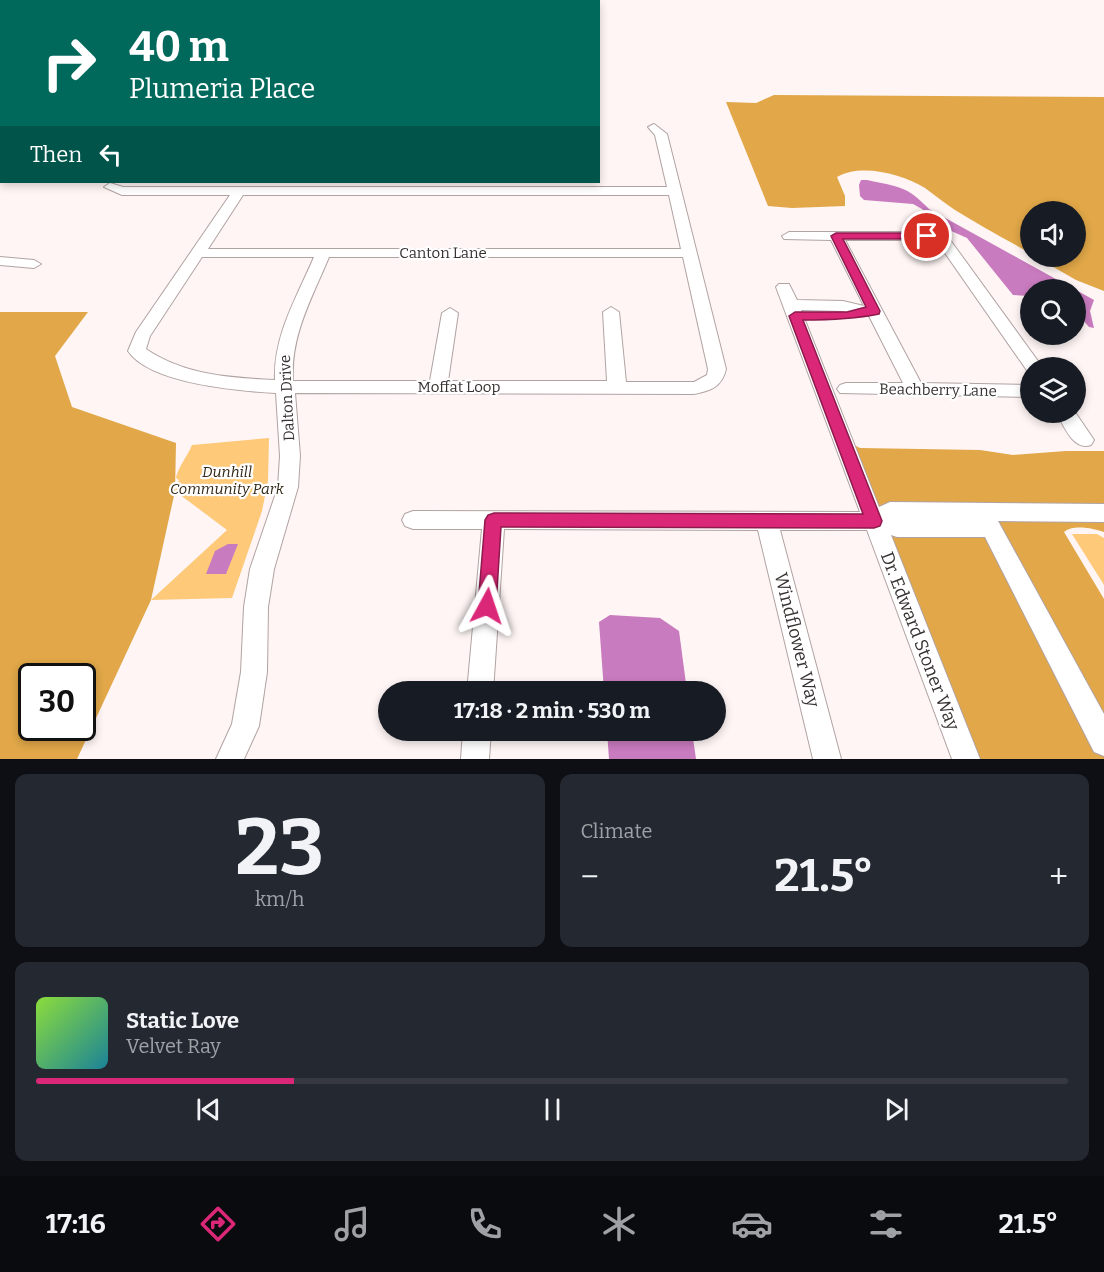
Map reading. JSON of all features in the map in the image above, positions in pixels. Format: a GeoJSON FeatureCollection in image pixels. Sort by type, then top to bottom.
{"type":"FeatureCollection","features":[{"type":"Feature","properties":{"kind":"street","name":"Moffat Loop"},"geometry":{"type":"LineString","coordinates":[[239,191],[142,336],[137,351],[146,358],[167,368],[199,378],[240,385],[693,388],[704,386],[715,378],[717,369],[676,191],[661,134],[654,127]]}},
{"type":"Feature","properties":{"kind":"street"},"geometry":{"type":"LineString","coordinates":[[110,187],[122,191],[676,191]]}},
{"type":"Feature","properties":{"kind":"street"},"geometry":{"type":"LineString","coordinates":[[789,236],[927,236],[943,240],[1026,357]]}},
{"type":"Feature","properties":{"kind":"street"},"geometry":{"type":"LineString","coordinates":[[836,236],[867,311],[915,390]]}},
{"type":"Feature","properties":{"kind":"street","name":"Canton Lane"},"geometry":{"type":"LineString","coordinates":[[197,253],[689,253]]}},
{"type":"Feature","properties":{"kind":"street","name":"Dalton Drive"},"geometry":{"type":"LineString","coordinates":[[230,759],[245,726],[254,672],[256,607],[262,568],[280,518],[288,487],[291,456],[283,362],[286,341],[323,253]]}},
{"type":"Feature","properties":{"kind":"street"},"geometry":{"type":"LineString","coordinates":[[0,261],[34,264]]}},
{"type":"Feature","properties":{"kind":"street","name":"Dr. Edward Stoner Way"},"geometry":{"type":"LineString","coordinates":[[867,311],[849,316],[790,303],[966,759]]}},
{"type":"Feature","properties":{"kind":"street"},"geometry":{"type":"LineString","coordinates":[[611,312],[616,388]]}},
{"type":"Feature","properties":{"kind":"street"},"geometry":{"type":"LineString","coordinates":[[438,387],[450,313]]}},
{"type":"Feature","properties":{"kind":"street","name":"Beachberry Lane"},"geometry":{"type":"LineString","coordinates":[[846,389],[1020,391]]}},
{"type":"Feature","properties":{"kind":"street"},"geometry":{"type":"LineString","coordinates":[[1072,423],[1084,440]]}},
{"type":"Feature","properties":{"kind":"street"},"geometry":{"type":"LineString","coordinates":[[413,520],[874,521],[897,528],[931,520],[987,520],[1104,513]]}},
{"type":"Feature","properties":{"kind":"street"},"geometry":{"type":"LineString","coordinates":[[481,681],[494,520]]}},
{"type":"Feature","properties":{"kind":"street"},"geometry":{"type":"LineString","coordinates":[[987,520],[1104,742]]}},
{"type":"Feature","properties":{"kind":"street","name":"Windflower Way"},"geometry":{"type":"LineString","coordinates":[[767,521],[826,759]]}},
{"type":"Feature","properties":{"kind":"street"},"geometry":{"type":"LineString","coordinates":[[475,759],[476,741]]}},
{"type":"Feature","properties":{"kind":"green space","name":"Dunhill Community Park"},"geometry":{"type":"Polygon","coordinates":[[[269,438],[268,481],[262,511],[232,598],[151,600],[227,530],[175,491],[179,480],[176,478],[177,474],[192,445],[269,438]]]}},
{"type":"Feature","properties":{"kind":"green space"},"geometry":{"type":"Polygon","coordinates":[[[1072,534],[1097,534],[1104,538],[1104,585],[1072,534]]]}},
{"type":"Feature","properties":{"kind":"shaded area"},"geometry":{"type":"Polygon","coordinates":[[[774,95],[1104,97],[1104,291],[1086,284],[1086,279],[1074,279],[1053,267],[1086,267],[1086,201],[1020,201],[1020,247],[955,210],[916,183],[881,172],[858,171],[837,177],[845,196],[845,206],[792,208],[768,206],[726,102],[756,103],[774,95]]]}},
{"type":"Feature","properties":{"kind":"shaded area"},"geometry":{"type":"Polygon","coordinates":[[[861,180],[867,180],[907,191],[929,209],[1020,259],[1020,267],[1034,267],[1056,279],[1020,279],[1020,295],[1013,295],[967,238],[940,226],[922,209],[913,204],[864,200],[860,196],[861,180]]]}},
{"type":"Feature","properties":{"kind":"shaded area"},"geometry":{"type":"Polygon","coordinates":[[[1086,296],[1094,300],[1090,311],[1094,328],[1086,324],[1086,296]]]}},
{"type":"Feature","properties":{"kind":"shaded area"},"geometry":{"type":"Polygon","coordinates":[[[0,312],[88,312],[55,356],[72,407],[176,443],[175,491],[151,600],[96,718],[96,663],[18,663],[18,741],[85,741],[77,759],[0,759],[0,312]]]}},
{"type":"Feature","properties":{"kind":"shaded area"},"geometry":{"type":"Polygon","coordinates":[[[854,445],[860,448],[980,450],[1013,455],[1104,451],[1104,532],[1078,527],[1064,532],[1104,599],[1104,759],[978,759],[854,445]]]}},
{"type":"Feature","properties":{"kind":"shaded area"},"geometry":{"type":"Polygon","coordinates":[[[228,544],[238,544],[226,574],[206,574],[215,551],[228,544]]]}},
{"type":"Feature","properties":{"kind":"shaded area"},"geometry":{"type":"Polygon","coordinates":[[[610,615],[660,618],[679,631],[686,681],[603,681],[599,622],[610,615]]]}},
{"type":"Feature","properties":{"kind":"shaded area"},"geometry":{"type":"Polygon","coordinates":[[[608,741],[693,741],[696,759],[609,759],[608,741]]]}},
{"type":"Feature","properties":{"kind":"route"},"geometry":{"type":"LineString","coordinates":[[487,606],[494,520],[874,521],[795,316],[849,316],[859,311],[874,311],[836,236],[927,236]]}}]}
